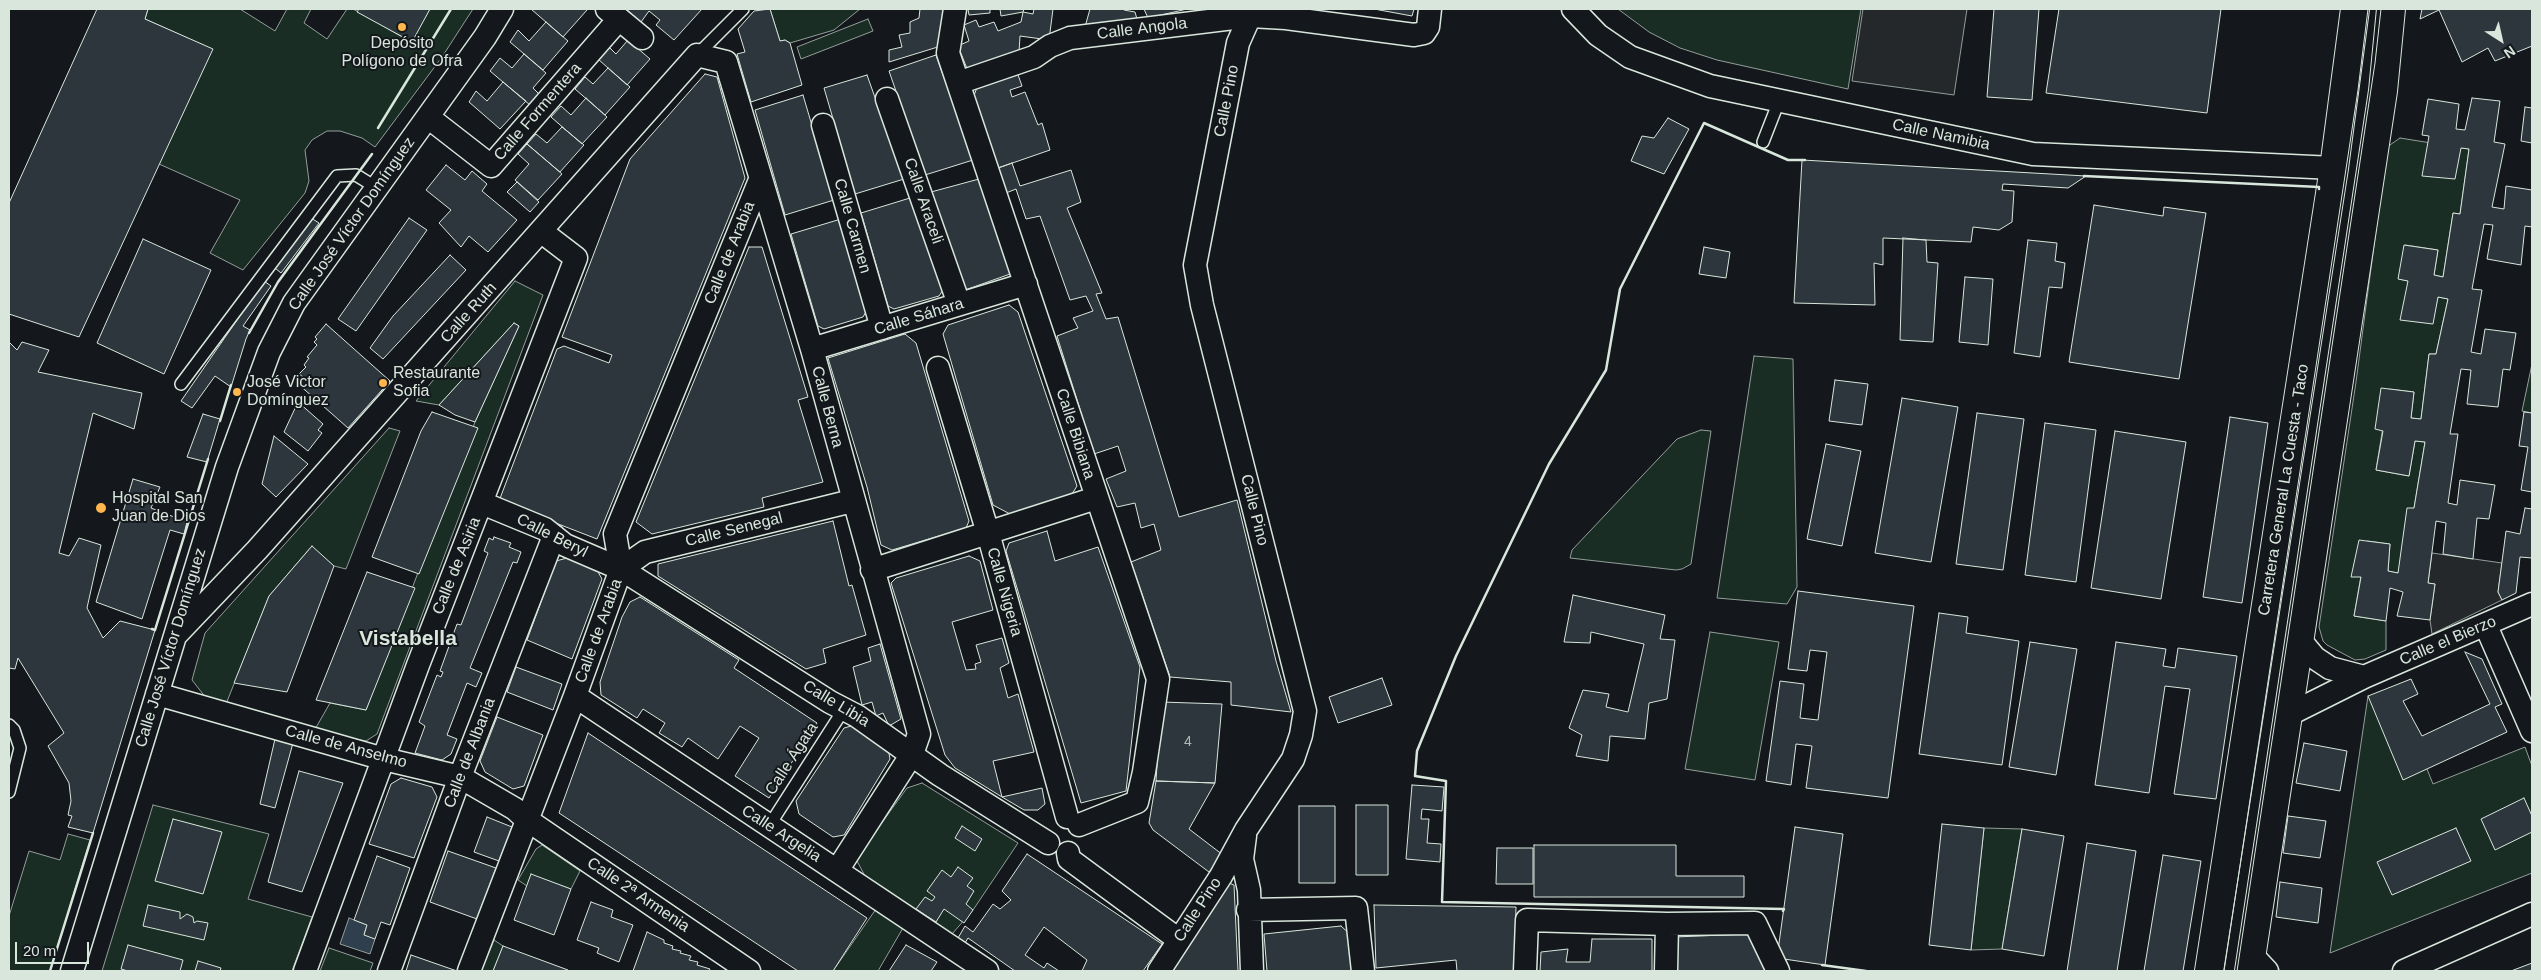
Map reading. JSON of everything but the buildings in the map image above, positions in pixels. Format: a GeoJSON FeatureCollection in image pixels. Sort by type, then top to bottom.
{"type":"FeatureCollection","features":[{"type":"Feature","properties":{"kind":"main road","name":"Carretera General La Cuesta - Taco"},"geometry":{"type":"LineString","coordinates":[[2209,971],[2334,168],[2354,9]]}},
{"type":"Feature","properties":{"kind":"main road"},"geometry":{"type":"LineString","coordinates":[[2256,966],[2288,715],[2383,91],[2391,9]]}},
{"type":"Feature","properties":{"kind":"street","name":"Calle José Víctor Domínguez"},"geometry":{"type":"LineString","coordinates":[[72,971],[227,467],[269,352],[294,303],[485,37],[502,9]]}},
{"type":"Feature","properties":{"kind":"street","name":"Calle Bibiana"},"geometry":{"type":"LineString","coordinates":[[955,9],[948,53],[1158,679],[1144,772],[1137,802],[1073,821]]}},
{"type":"Feature","properties":{"kind":"street","name":"Calle Angola"},"geometry":{"type":"LineString","coordinates":[[958,83],[1034,57],[1050,46],[1070,38],[1250,16],[1286,18],[1414,34],[1424,33],[1428,27],[1430,9]]}},
{"type":"Feature","properties":{"kind":"street","name":"Calle Namibia"},"geometry":{"type":"LineString","coordinates":[[1573,9],[1598,35],[1630,58],[1710,86],[1779,101],[2033,154],[2334,168]]}},
{"type":"Feature","properties":{"kind":"street","name":"Calle Formentera"},"geometry":{"type":"LineString","coordinates":[[428,117],[490,166],[613,14],[642,38]]}},
{"type":"Feature","properties":{"kind":"street","name":"Calle Pino"},"geometry":{"type":"LineString","coordinates":[[1158,971],[1221,876],[1246,830],[1293,759],[1301,735],[1305,710],[1202,304],[1195,265],[1238,44],[1250,16]]}},
{"type":"Feature","properties":{"kind":"street","name":"Calle Berna"},"geometry":{"type":"LineString","coordinates":[[697,54],[726,62],[812,349],[852,501],[919,734],[912,754],[838,870]]}},
{"type":"Feature","properties":{"kind":"street","name":"Calle Ruth"},"geometry":{"type":"LineString","coordinates":[[176,635],[257,550],[542,232],[697,54]]}},
{"type":"Feature","properties":{"kind":"street","name":"Calle Araceli"},"geometry":{"type":"LineString","coordinates":[[887,99],[959,304]]}},
{"type":"Feature","properties":{"kind":"street","name":"Calle Carmen"},"geometry":{"type":"LineString","coordinates":[[823,125],[882,328]]}},
{"type":"Feature","properties":{"kind":"street","name":"Calle de Arabia"},"geometry":{"type":"LineString","coordinates":[[468,971],[575,696],[621,569],[615,534],[760,180]]}},
{"type":"Feature","properties":{"kind":"street","name":"Calle de Asiria"},"geometry":{"type":"LineString","coordinates":[[306,971],[418,665],[576,258],[542,232]]}},
{"type":"Feature","properties":{"kind":"street","name":"Calle Sáhara"},"geometry":{"type":"LineString","coordinates":[[812,349],[1026,284]]}},
{"type":"Feature","properties":{"kind":"street","name":"Calle Nigeria"},"geometry":{"type":"LineString","coordinates":[[938,368],[1073,821]]}},
{"type":"Feature","properties":{"kind":"street"},"geometry":{"type":"LineString","coordinates":[[872,570],[1096,498]]}},
{"type":"Feature","properties":{"kind":"street","name":"Calle Senegal"},"geometry":{"type":"LineString","coordinates":[[621,569],[645,552],[852,501]]}},
{"type":"Feature","properties":{"kind":"street","name":"Calle Beryl"},"geometry":{"type":"LineString","coordinates":[[482,503],[545,529],[565,545],[621,569]]}},
{"type":"Feature","properties":{"kind":"street","name":"Calle de Albania"},"geometry":{"type":"LineString","coordinates":[[389,971],[460,777],[554,536]]}},
{"type":"Feature","properties":{"kind":"street","name":"Calle Libia"},"geometry":{"type":"LineString","coordinates":[[621,569],[844,709],[940,775],[1058,848],[1069,860],[1179,940]]}},
{"type":"Feature","properties":{"kind":"street","name":"Calle el Bierzo"},"geometry":{"type":"LineString","coordinates":[[2288,715],[2364,677],[2486,626],[2532,604]]}},
{"type":"Feature","properties":{"kind":"street"},"geometry":{"type":"LineString","coordinates":[[2486,626],[2532,731]]}},
{"type":"Feature","properties":{"kind":"street"},"geometry":{"type":"LineString","coordinates":[[2300,640],[2315,658],[2330,668],[2364,677]]}},
{"type":"Feature","properties":{"kind":"street","name":"Calle de Anselmo"},"geometry":{"type":"LineString","coordinates":[[157,694],[384,759],[460,777],[515,809],[526,820]]}},
{"type":"Feature","properties":{"kind":"street","name":"Calle Argelia"},"geometry":{"type":"LineString","coordinates":[[575,696],[987,971]]}},
{"type":"Feature","properties":{"kind":"street"},"geometry":{"type":"LineString","coordinates":[[1056,819],[1073,821],[1082,834],[1081,841],[1074,850],[1058,848],[1046,838],[1048,827],[1056,819]]}},
{"type":"Feature","properties":{"kind":"street","name":"Calle 2ª Armenia"},"geometry":{"type":"LineString","coordinates":[[526,820],[749,971]]}},
{"type":"Feature","properties":{"kind":"street"},"geometry":{"type":"LineString","coordinates":[[1246,830],[1242,859],[1249,890],[1248,910],[1252,971]]}},
{"type":"Feature","properties":{"kind":"street"},"geometry":{"type":"LineString","coordinates":[[1248,910],[1356,908],[1363,971]]}},
{"type":"Feature","properties":{"kind":"street"},"geometry":{"type":"LineString","coordinates":[[2404,971],[2532,914]]}},
{"type":"Feature","properties":{"kind":"street"},"geometry":{"type":"LineString","coordinates":[[1525,971],[1527,920],[1668,924],[1754,923],[1778,971]]}},
{"type":"Feature","properties":{"kind":"street"},"geometry":{"type":"LineString","coordinates":[[1666,971],[1668,924]]}},
{"type":"Feature","properties":{"kind":"lane"},"geometry":{"type":"LineString","coordinates":[[697,54],[743,9]]}},
{"type":"Feature","properties":{"kind":"lane"},"geometry":{"type":"LineString","coordinates":[[1764,142],[1779,101]]}},
{"type":"Feature","properties":{"kind":"lane"},"geometry":{"type":"LineString","coordinates":[[181,384],[337,176],[356,175],[376,188]]}},
{"type":"Feature","properties":{"kind":"lane","name":"Calle Ágata"},"geometry":{"type":"LineString","coordinates":[[769,826],[844,709]]}},
{"type":"Feature","properties":{"kind":"lane"},"geometry":{"type":"LineString","coordinates":[[9,725],[14,730],[20,748],[9,792]]}},
{"type":"Feature","properties":{"kind":"green space"},"geometry":{"type":"Polygon","coordinates":[[[148,9],[240,9],[275,31],[287,9],[311,9],[304,23],[327,39],[347,9],[353,9],[411,42],[430,9],[473,9],[442,57],[375,147],[362,138],[340,131],[327,131],[312,140],[305,150],[309,181],[305,193],[243,270],[210,253],[240,200],[159,164],[212,49],[145,19],[148,9]]]}},
{"type":"Feature","properties":{"kind":"green space"},"geometry":{"type":"Polygon","coordinates":[[[770,9],[860,9],[834,30],[790,43],[785,40],[780,41],[770,9]]]}},
{"type":"Feature","properties":{"kind":"green space"},"geometry":{"type":"Polygon","coordinates":[[[1618,9],[1861,9],[1848,89],[1717,60],[1680,48],[1649,32],[1618,9]]]}},
{"type":"Feature","properties":{"kind":"green space"},"geometry":{"type":"Polygon","coordinates":[[[868,19],[873,31],[801,59],[797,47],[868,19]]]}},
{"type":"Feature","properties":{"kind":"green space"},"geometry":{"type":"Polygon","coordinates":[[[2400,138],[2469,149],[2460,214],[2453,213],[2443,277],[2434,275],[2438,250],[2405,245],[2399,279],[2408,281],[2432,323],[2438,297],[2448,299],[2436,354],[2429,354],[2421,419],[2411,418],[2414,392],[2389,389],[2376,470],[2409,476],[2415,441],[2425,442],[2414,508],[2398,573],[2388,571],[2390,544],[2367,541],[2354,616],[2386,621],[2386,650],[2365,659],[2355,660],[2327,645],[2323,641],[2319,627],[2356,382],[2387,147],[2400,138]]]}},
{"type":"Feature","properties":{"kind":"green space"},"geometry":{"type":"Polygon","coordinates":[[[515,281],[543,295],[377,734],[366,741],[314,731],[330,703],[366,710],[475,422],[519,326],[514,323],[439,405],[416,401],[515,281]]]}},
{"type":"Feature","properties":{"kind":"green space"},"geometry":{"type":"Polygon","coordinates":[[[1754,356],[1793,359],[1797,587],[1787,604],[1717,598],[1754,356]]]}},
{"type":"Feature","properties":{"kind":"green space"},"geometry":{"type":"Polygon","coordinates":[[[2532,364],[2532,413],[2522,411],[2532,364]]]}},
{"type":"Feature","properties":{"kind":"green space"},"geometry":{"type":"Polygon","coordinates":[[[389,428],[400,431],[346,569],[334,566],[311,547],[269,596],[226,704],[206,698],[192,680],[205,633],[389,428]]]}},
{"type":"Feature","properties":{"kind":"green space"},"geometry":{"type":"Polygon","coordinates":[[[1701,430],[1711,431],[1691,564],[1676,570],[1570,558],[1572,550],[1677,439],[1701,430]]]}},
{"type":"Feature","properties":{"kind":"green space"},"geometry":{"type":"Polygon","coordinates":[[[1710,632],[1779,642],[1755,780],[1685,769],[1710,632]]]}},
{"type":"Feature","properties":{"kind":"green space"},"geometry":{"type":"Polygon","coordinates":[[[2368,696],[2427,769],[2433,784],[2525,747],[2532,766],[2532,873],[2330,953],[2368,696]]]}},
{"type":"Feature","properties":{"kind":"green space"},"geometry":{"type":"Polygon","coordinates":[[[922,783],[1018,843],[973,910],[952,934],[865,876],[857,861],[862,850],[907,788],[922,783]]]}},
{"type":"Feature","properties":{"kind":"green space"},"geometry":{"type":"Polygon","coordinates":[[[153,805],[269,834],[248,899],[312,917],[292,971],[102,971],[153,805]]]}},
{"type":"Feature","properties":{"kind":"green space"},"geometry":{"type":"Polygon","coordinates":[[[1984,828],[2022,829],[2002,949],[1971,950],[1984,828]]]}},
{"type":"Feature","properties":{"kind":"green space"},"geometry":{"type":"Polygon","coordinates":[[[68,834],[90,840],[50,971],[9,971],[9,916],[29,851],[60,860],[68,834]]]}},
{"type":"Feature","properties":{"kind":"green space"},"geometry":{"type":"Polygon","coordinates":[[[542,845],[580,871],[571,889],[531,875],[527,886],[518,880],[536,849],[542,845]]]}},
{"type":"Feature","properties":{"kind":"green space"},"geometry":{"type":"Polygon","coordinates":[[[876,909],[903,928],[878,971],[833,971],[876,909]]]}},
{"type":"Feature","properties":{"kind":"green space"},"geometry":{"type":"Polygon","coordinates":[[[494,940],[503,946],[493,971],[481,971],[494,940]]]}},
{"type":"Feature","properties":{"kind":"green space"},"geometry":{"type":"Polygon","coordinates":[[[329,948],[373,963],[370,971],[320,971],[329,948]]]}},
{"type":"Feature","properties":{"kind":"shaded area"},"geometry":{"type":"Polygon","coordinates":[[[1863,9],[1967,9],[1954,95],[1852,81],[1863,9]]]}},
{"type":"Feature","properties":{"kind":"shaded area"},"geometry":{"type":"Polygon","coordinates":[[[2432,553],[2502,563],[2498,592],[2502,600],[2432,634],[2430,620],[2435,584],[2428,583],[2432,553]]]}},
{"type":"Feature","properties":{"kind":"water"},"geometry":{"type":"Polygon","coordinates":[[[349,918],[367,925],[364,934],[375,939],[370,954],[340,944],[349,918]]]}},
{"type":"Feature","properties":{"kind":"tram line"},"geometry":{"type":"LineString","coordinates":[[2224,971],[2358,90],[2368,9]]}},
{"type":"Feature","properties":{"kind":"tram line"},"geometry":{"type":"LineString","coordinates":[[2237,971],[2375,63],[2381,9]]}},
{"type":"Feature","properties":{"kind":"wall"},"geometry":{"type":"LineString","coordinates":[[378,128],[451,9]]}},
{"type":"Feature","properties":{"kind":"wall"},"geometry":{"type":"LineString","coordinates":[[1783,911],[1784,909],[1442,902],[1446,781],[1415,776],[1417,751],[1456,656],[1549,464],[1606,370],[1620,289],[1704,123],[1788,160],[1805,160]]}},
{"type":"Feature","properties":{"kind":"wall"},"geometry":{"type":"LineString","coordinates":[[249,333],[278,282],[372,154]]}},
{"type":"Feature","properties":{"kind":"wall"},"geometry":{"type":"LineString","coordinates":[[2084,176],[2319,187],[2319,189]]}},
{"type":"Feature","properties":{"kind":"wall"},"geometry":{"type":"LineString","coordinates":[[220,421],[231,385]]}},
{"type":"Feature","properties":{"kind":"wall"},"geometry":{"type":"LineString","coordinates":[[152,629],[155,630],[208,459]]}},
{"type":"Feature","properties":{"kind":"wall"},"geometry":{"type":"LineString","coordinates":[[50,971],[93,833]]}},
{"type":"Feature","properties":{"kind":"wall"},"geometry":{"type":"LineString","coordinates":[[1822,965],[1866,971]]}},
{"type":"Feature","properties":{"kind":"place","name":"Depósito Polígono de Ofra"},"geometry":{"type":"Point","coordinates":[402,27]}},
{"type":"Feature","properties":{"kind":"place","name":"Restaurante Sofia"},"geometry":{"type":"Point","coordinates":[383,383]}},
{"type":"Feature","properties":{"kind":"place","name":"José Victor Domínguez"},"geometry":{"type":"Point","coordinates":[237,392]}},
{"type":"Feature","properties":{"kind":"place","name":"Hospital San Juan de Dios"},"geometry":{"type":"Point","coordinates":[101,508]}},
{"type":"Feature","properties":{"kind":"district","name":"Vistabella"},"geometry":{"type":"Point","coordinates":[408,639]}}]}
